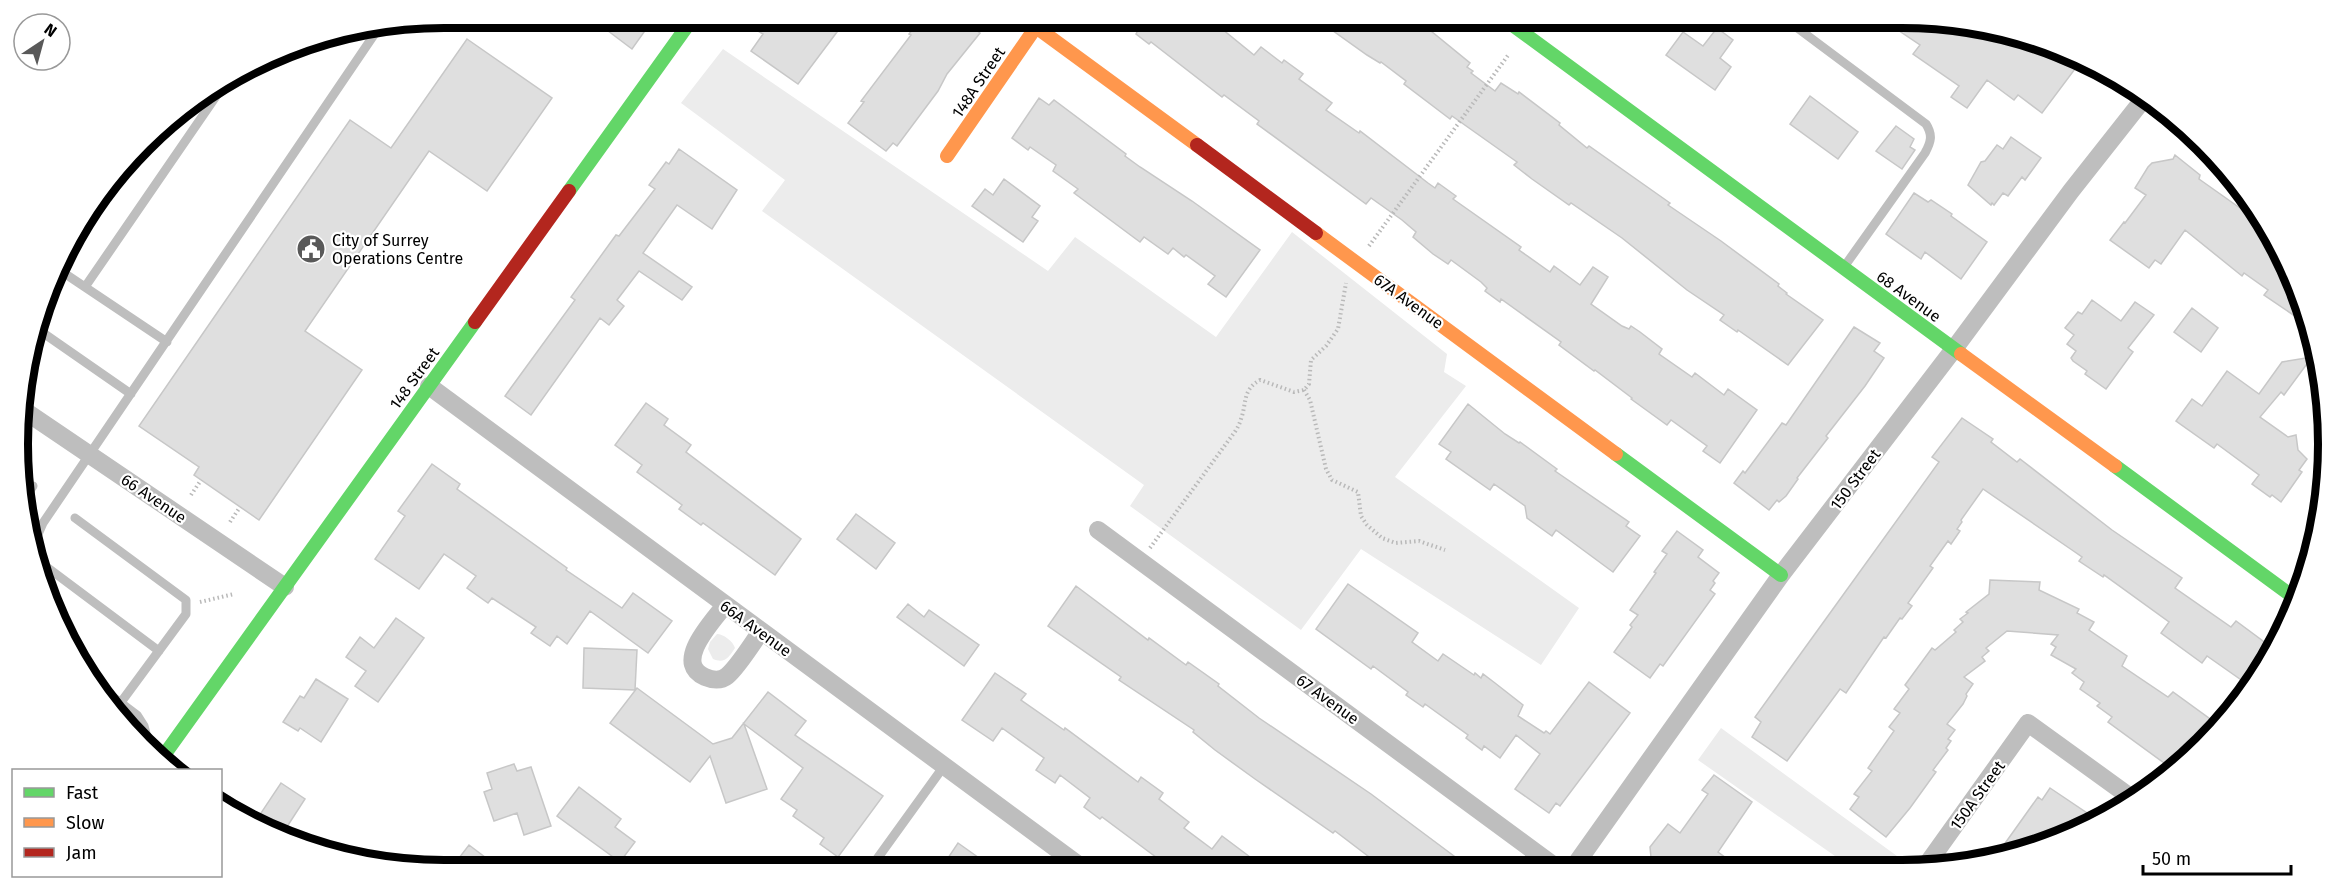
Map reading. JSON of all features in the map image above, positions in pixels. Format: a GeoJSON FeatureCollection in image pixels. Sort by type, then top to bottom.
{"type":"FeatureCollection","features":[{"type":"Feature","properties":{"kind":"street","name":"148 Street"},"geometry":{"type":"LineString","coordinates":[[166,753],[686,28]]}},
{"type":"Feature","properties":{"kind":"street","name":"148A Street"},"geometry":{"type":"LineString","coordinates":[[947,156],[1035,28]]}},
{"type":"Feature","properties":{"kind":"street","name":"67A Avenue"},"geometry":{"type":"LineString","coordinates":[[1037,28],[1781,576]]}},
{"type":"Feature","properties":{"kind":"street","name":"68 Avenue"},"geometry":{"type":"LineString","coordinates":[[1517,28],[2290,595]]}},
{"type":"Feature","properties":{"kind":"street","name":"150 Street"},"geometry":{"type":"LineString","coordinates":[[1579,860],[1781,576],[1954,349],[2071,190],[2140,103]]}},
{"type":"Feature","properties":{"kind":"street","name":"66A Avenue"},"geometry":{"type":"LineString","coordinates":[[429,386],[1072,860]]}},
{"type":"Feature","properties":{"kind":"street","name":"66 Avenue"},"geometry":{"type":"LineString","coordinates":[[29,414],[285,587]]}},
{"type":"Feature","properties":{"kind":"street","name":"67 Avenue"},"geometry":{"type":"LineString","coordinates":[[1098,530],[1546,860]]}},
{"type":"Feature","properties":{"kind":"street"},"geometry":{"type":"LineString","coordinates":[[725,605],[694,649],[693,663],[701,675],[714,680],[728,676],[761,632]]}},
{"type":"Feature","properties":{"kind":"street","name":"150A Street"},"geometry":{"type":"LineString","coordinates":[[1930,860],[2028,723],[2127,795]]}},
{"type":"Feature","properties":{"kind":"lane"},"geometry":{"type":"LineString","coordinates":[[1797,28],[1926,124],[1931,132],[1930,143],[1925,153],[1843,268]]}},
{"type":"Feature","properties":{"kind":"lane"},"geometry":{"type":"LineString","coordinates":[[38,534],[43,523],[374,34]]}},
{"type":"Feature","properties":{"kind":"lane"},"geometry":{"type":"LineString","coordinates":[[85,287],[215,98]]}},
{"type":"Feature","properties":{"kind":"lane"},"geometry":{"type":"LineString","coordinates":[[65,274],[167,342]]}},
{"type":"Feature","properties":{"kind":"lane"},"geometry":{"type":"LineString","coordinates":[[44,334],[131,394]]}},
{"type":"Feature","properties":{"kind":"lane"},"geometry":{"type":"LineString","coordinates":[[75,518],[186,600],[186,614],[120,705]]}},
{"type":"Feature","properties":{"kind":"lane"},"geometry":{"type":"LineString","coordinates":[[48,568],[159,651]]}},
{"type":"Feature","properties":{"kind":"lane"},"geometry":{"type":"LineString","coordinates":[[122,708],[137,715],[146,735]]}},
{"type":"Feature","properties":{"kind":"lane"},"geometry":{"type":"LineString","coordinates":[[876,860],[944,766]]}},
{"type":"Feature","properties":{"kind":"path"},"geometry":{"type":"LineString","coordinates":[[1367,249],[1509,54]]}},
{"type":"Feature","properties":{"kind":"path"},"geometry":{"type":"LineString","coordinates":[[1148,551],[1232,437],[1241,420],[1246,395],[1251,385],[1260,380],[1294,392],[1304,390],[1309,384],[1311,360],[1326,346],[1338,329],[1348,280]]}},
{"type":"Feature","properties":{"kind":"path"},"geometry":{"type":"LineString","coordinates":[[1304,390],[1310,400],[1326,469],[1332,480],[1358,492],[1361,516],[1367,525],[1382,538],[1396,543],[1419,541],[1445,550]]}},
{"type":"Feature","properties":{"kind":"path"},"geometry":{"type":"LineString","coordinates":[[191,495],[201,480]]}},
{"type":"Feature","properties":{"kind":"path"},"geometry":{"type":"LineString","coordinates":[[230,522],[240,507]]}},
{"type":"Feature","properties":{"kind":"path"},"geometry":{"type":"LineString","coordinates":[[186,605],[234,594]]}},
{"type":"Feature","properties":{"kind":"shaded area"},"geometry":{"type":"Polygon","coordinates":[[[723,49],[1048,271],[1075,237],[1216,337],[1292,232],[1447,354],[1444,372],[1466,386],[1395,477],[1579,608],[1541,665],[1361,549],[1301,630],[1130,506],[1144,485],[762,211],[785,180],[681,103],[723,49]]]}},
{"type":"Feature","properties":{"kind":"shaded area"},"geometry":{"type":"Polygon","coordinates":[[[717,634],[728,638],[735,648],[729,657],[721,661],[713,659],[708,649],[710,642],[717,634]]]}},
{"type":"Feature","properties":{"kind":"shaded area"},"geometry":{"type":"Polygon","coordinates":[[[1721,728],[1897,856],[1894,860],[1841,860],[1698,760],[1721,728]]]}},
{"type":"Feature","properties":{"kind":"building"},"geometry":{"type":"Polygon","coordinates":[[[604,28],[647,28],[632,49],[604,28]]]}},
{"type":"Feature","properties":{"kind":"building"},"geometry":{"type":"Polygon","coordinates":[[[760,28],[833,28],[837,32],[798,84],[751,51],[763,34],[758,31],[760,28]]]}},
{"type":"Feature","properties":{"kind":"building"},"geometry":{"type":"Polygon","coordinates":[[[914,28],[974,28],[980,33],[947,74],[938,91],[897,146],[893,143],[886,151],[848,123],[864,102],[861,101],[911,35],[909,34],[914,28]]]}},
{"type":"Feature","properties":{"kind":"building"},"geometry":{"type":"Polygon","coordinates":[[[1135,28],[1221,28],[1254,55],[1261,47],[1282,63],[1284,60],[1303,74],[1299,79],[1332,103],[1326,110],[1359,133],[1360,131],[1435,188],[1438,183],[1456,196],[1453,199],[1521,247],[1519,250],[1550,272],[1554,266],[1580,285],[1593,267],[1608,277],[1591,304],[1622,326],[1629,329],[1631,326],[1640,332],[1662,349],[1659,354],[1692,377],[1695,373],[1724,395],[1728,389],[1757,410],[1720,463],[1703,451],[1707,446],[1671,420],[1667,425],[1631,399],[1559,345],[1561,342],[1501,299],[1500,302],[1485,291],[1487,288],[1481,282],[1451,260],[1448,264],[1433,254],[1413,237],[1416,232],[1402,220],[1371,198],[1366,204],[1257,124],[1259,121],[1224,95],[1222,97],[1151,42],[1149,44],[1136,34],[1138,30],[1135,28]]]}},
{"type":"Feature","properties":{"kind":"building"},"geometry":{"type":"Polygon","coordinates":[[[1329,28],[1427,28],[1470,63],[1467,67],[1473,71],[1471,73],[1495,91],[1501,83],[1518,94],[1519,92],[1560,123],[1559,125],[1587,148],[1589,146],[1670,203],[1668,205],[1779,284],[1778,286],[1786,294],[1823,320],[1788,365],[1720,320],[1724,315],[1687,290],[1622,238],[1532,179],[1514,165],[1517,162],[1452,116],[1450,119],[1404,84],[1406,81],[1381,62],[1367,55],[1329,28]]]}},
{"type":"Feature","properties":{"kind":"building"},"geometry":{"type":"Polygon","coordinates":[[[1717,28],[1733,40],[1720,58],[1731,67],[1715,90],[1666,55],[1683,32],[1703,46],[1717,28]]]}},
{"type":"Feature","properties":{"kind":"building"},"geometry":{"type":"Polygon","coordinates":[[[1895,28],[1930,29],[1984,36],[2062,60],[2075,69],[2042,113],[2018,95],[2014,100],[1987,80],[1967,108],[1951,97],[1959,86],[1913,54],[1920,45],[1895,28]]]}},
{"type":"Feature","properties":{"kind":"building","name":"City of Surrey Operations Centre"},"geometry":{"type":"Polygon","coordinates":[[[467,39],[552,98],[487,191],[429,151],[305,331],[362,370],[259,520],[194,475],[199,467],[139,426],[350,120],[391,148],[467,39]]]}},
{"type":"Feature","properties":{"kind":"building"},"geometry":{"type":"Polygon","coordinates":[[[1810,96],[1858,132],[1838,159],[1790,124],[1810,96]]]}},
{"type":"Feature","properties":{"kind":"building"},"geometry":{"type":"Polygon","coordinates":[[[1039,98],[1049,105],[1054,100],[1140,167],[1260,250],[1226,297],[1208,284],[1215,276],[1173,248],[1168,254],[1144,237],[1140,242],[1074,193],[1078,189],[1053,171],[1056,165],[1030,147],[1028,150],[1012,138],[1039,98]]]}},
{"type":"Feature","properties":{"kind":"building"},"geometry":{"type":"Polygon","coordinates":[[[1896,126],[1914,139],[1910,147],[1915,150],[1902,169],[1876,151],[1896,126]]]}},
{"type":"Feature","properties":{"kind":"building"},"geometry":{"type":"Polygon","coordinates":[[[2011,137],[2041,158],[2025,180],[2022,177],[2008,196],[2003,193],[1994,205],[1992,203],[1991,205],[1968,185],[1981,162],[1985,161],[1997,145],[2003,149],[2011,137]]]}},
{"type":"Feature","properties":{"kind":"building"},"geometry":{"type":"Polygon","coordinates":[[[679,149],[737,190],[712,229],[677,205],[643,253],[692,287],[682,300],[639,271],[617,300],[624,306],[609,325],[600,318],[531,415],[505,396],[575,300],[571,297],[616,235],[619,236],[655,189],[649,185],[666,162],[669,164],[679,149]]]}},
{"type":"Feature","properties":{"kind":"building"},"geometry":{"type":"Polygon","coordinates":[[[2175,155],[2200,175],[2199,179],[2249,214],[2276,261],[2298,318],[2264,295],[2268,290],[2244,273],[2242,276],[2185,230],[2161,264],[2155,260],[2149,268],[2110,240],[2146,195],[2135,188],[2148,167],[2152,163],[2173,159],[2175,155]]]}},
{"type":"Feature","properties":{"kind":"building"},"geometry":{"type":"Polygon","coordinates":[[[1004,179],[1040,206],[1032,217],[1038,221],[1023,242],[972,206],[985,189],[993,195],[1004,179]]]}},
{"type":"Feature","properties":{"kind":"building"},"geometry":{"type":"Polygon","coordinates":[[[1914,193],[1928,202],[1931,200],[1952,214],[1951,216],[1987,242],[1961,279],[1925,252],[1921,259],[1886,234],[1914,193]]]}},
{"type":"Feature","properties":{"kind":"building"},"geometry":{"type":"Polygon","coordinates":[[[2092,300],[2121,321],[2135,302],[2154,315],[2128,348],[2133,352],[2106,389],[2085,374],[2087,371],[2073,361],[2071,358],[2076,351],[2067,344],[2074,335],[2065,328],[2078,312],[2082,314],[2092,300]]]}},
{"type":"Feature","properties":{"kind":"building"},"geometry":{"type":"Polygon","coordinates":[[[2192,308],[2218,328],[2201,352],[2174,332],[2192,308]]]}},
{"type":"Feature","properties":{"kind":"building"},"geometry":{"type":"Polygon","coordinates":[[[1854,327],[1880,343],[1874,351],[1884,358],[1826,436],[1828,438],[1786,496],[1779,502],[1777,500],[1769,510],[1734,483],[1743,471],[1745,473],[1782,423],[1786,425],[1854,327]]]}},
{"type":"Feature","properties":{"kind":"building"},"geometry":{"type":"Polygon","coordinates":[[[2309,357],[2310,360],[2284,395],[2281,392],[2260,417],[2288,437],[2296,435],[2298,450],[2307,459],[2299,470],[2302,472],[2281,502],[2252,484],[2259,475],[2217,444],[2214,448],[2176,421],[2192,399],[2202,406],[2227,371],[2259,394],[2282,362],[2309,357]]]}},
{"type":"Feature","properties":{"kind":"building"},"geometry":{"type":"Polygon","coordinates":[[[646,403],[668,419],[664,425],[691,445],[686,452],[801,539],[775,575],[703,523],[701,525],[679,509],[682,505],[637,472],[642,465],[615,445],[646,403]]]}},
{"type":"Feature","properties":{"kind":"building"},"geometry":{"type":"Polygon","coordinates":[[[1468,404],[1505,434],[1557,469],[1555,471],[1629,522],[1626,526],[1640,536],[1613,572],[1556,530],[1552,536],[1527,518],[1525,506],[1494,484],[1490,490],[1446,459],[1451,452],[1439,444],[1468,404]]]}},
{"type":"Feature","properties":{"kind":"building"},"geometry":{"type":"Polygon","coordinates":[[[1962,418],[1993,439],[1991,442],[2017,462],[2020,459],[2112,530],[2182,578],[2175,588],[2231,627],[2236,621],[2267,644],[2244,682],[2207,656],[2202,663],[2161,633],[2169,622],[2104,575],[2103,577],[2079,561],[2082,557],[1983,489],[1961,520],[1957,529],[1960,531],[1951,544],[1948,541],[1930,566],[1933,568],[1908,603],[1912,606],[1886,638],[1884,637],[1846,693],[1840,689],[1787,761],[1752,737],[1761,722],[1755,717],[1939,462],[1932,457],[1962,418]]]}},
{"type":"Feature","properties":{"kind":"building"},"geometry":{"type":"Polygon","coordinates":[[[432,464],[460,484],[457,489],[567,568],[566,570],[622,608],[633,593],[672,621],[648,653],[590,611],[567,644],[557,636],[550,646],[531,633],[536,627],[492,598],[488,603],[467,588],[476,576],[444,554],[419,589],[375,559],[405,516],[398,511],[432,464]]]}},
{"type":"Feature","properties":{"kind":"building"},"geometry":{"type":"Polygon","coordinates":[[[856,514],[895,543],[876,569],[837,539],[856,514]]]}},
{"type":"Feature","properties":{"kind":"building"},"geometry":{"type":"Polygon","coordinates":[[[1677,531],[1703,550],[1698,557],[1719,573],[1710,590],[1715,594],[1663,666],[1660,664],[1650,678],[1614,652],[1638,615],[1630,610],[1656,573],[1654,572],[1667,554],[1662,551],[1677,531]]]}},
{"type":"Feature","properties":{"kind":"building"},"geometry":{"type":"Polygon","coordinates":[[[1990,580],[2040,582],[2039,590],[2079,609],[2077,613],[2094,622],[2089,630],[2127,656],[2122,666],[2168,697],[2173,692],[2213,721],[2167,765],[2108,722],[2112,717],[2097,706],[2100,703],[2080,689],[2084,682],[2072,673],[2076,669],[2051,655],[2056,647],[2051,644],[2058,635],[2007,631],[1986,648],[1989,651],[1982,657],[1985,661],[1964,677],[1973,684],[1963,704],[1947,724],[1955,730],[1948,739],[1951,741],[1946,748],[1948,750],[1933,770],[1936,772],[1886,837],[1850,809],[1859,797],[1854,794],[1872,771],[1868,768],[1894,731],[1889,727],[1900,713],[1894,709],[1909,689],[1905,685],[1932,648],[1935,650],[1956,632],[1954,630],[1963,622],[1960,619],[1968,613],[1966,612],[1989,594],[1990,580]]]}},
{"type":"Feature","properties":{"kind":"building"},"geometry":{"type":"Polygon","coordinates":[[[1348,584],[1418,633],[1412,642],[1438,661],[1443,654],[1474,675],[1475,673],[1481,678],[1483,674],[1495,683],[1523,705],[1518,716],[1544,733],[1546,731],[1550,734],[1589,682],[1630,713],[1560,806],[1556,803],[1549,813],[1515,789],[1540,754],[1516,735],[1500,758],[1484,746],[1482,750],[1466,738],[1468,735],[1425,704],[1423,707],[1406,695],[1408,692],[1373,666],[1371,669],[1316,629],[1348,584]]]}},
{"type":"Feature","properties":{"kind":"building"},"geometry":{"type":"Polygon","coordinates":[[[1076,586],[1148,640],[1149,638],[1186,665],[1188,662],[1219,684],[1218,686],[1259,718],[1371,794],[1459,860],[1373,860],[1335,831],[1333,833],[1255,779],[1215,750],[1193,732],[1194,730],[1119,680],[1121,677],[1048,626],[1076,586]]]}},
{"type":"Feature","properties":{"kind":"building"},"geometry":{"type":"Polygon","coordinates":[[[908,604],[924,617],[929,610],[979,645],[964,666],[897,617],[908,604]]]}},
{"type":"Feature","properties":{"kind":"building"},"geometry":{"type":"Polygon","coordinates":[[[396,618],[424,638],[378,702],[355,686],[366,671],[346,657],[360,637],[374,648],[396,618]]]}},
{"type":"Feature","properties":{"kind":"building"},"geometry":{"type":"Polygon","coordinates":[[[584,648],[637,650],[635,690],[583,688],[584,648]]]}},
{"type":"Feature","properties":{"kind":"building"},"geometry":{"type":"Polygon","coordinates":[[[995,673],[1026,694],[1021,700],[1064,730],[1065,728],[1138,782],[1141,777],[1163,793],[1159,799],[1189,822],[1184,828],[1212,849],[1222,836],[1254,860],[1160,860],[1102,817],[1100,819],[1084,807],[1090,798],[1060,775],[1055,783],[1036,770],[1044,758],[1002,728],[993,741],[962,720],[995,673]]]}},
{"type":"Feature","properties":{"kind":"building"},"geometry":{"type":"Polygon","coordinates":[[[316,679],[348,699],[321,742],[300,728],[298,731],[283,722],[300,696],[304,698],[316,679]]]}},
{"type":"Feature","properties":{"kind":"building"},"geometry":{"type":"Polygon","coordinates":[[[637,688],[713,744],[732,738],[768,692],[806,721],[795,735],[883,796],[838,857],[820,844],[824,838],[793,816],[797,810],[781,799],[803,768],[744,724],[767,789],[726,803],[710,756],[690,782],[610,723],[637,688]]]}},
{"type":"Feature","properties":{"kind":"building"},"geometry":{"type":"Polygon","coordinates":[[[514,764],[517,771],[531,767],[551,826],[524,835],[517,813],[494,821],[484,792],[492,789],[487,773],[514,764]]]}},
{"type":"Feature","properties":{"kind":"building"},"geometry":{"type":"Polygon","coordinates":[[[1714,775],[1752,802],[1718,852],[1729,860],[1651,860],[1650,847],[1668,824],[1680,833],[1708,794],[1702,790],[1714,775]]]}},
{"type":"Feature","properties":{"kind":"building"},"geometry":{"type":"Polygon","coordinates":[[[281,783],[305,799],[285,829],[259,817],[281,783]]]}},
{"type":"Feature","properties":{"kind":"building"},"geometry":{"type":"Polygon","coordinates":[[[579,787],[621,819],[615,827],[635,842],[622,860],[617,860],[557,816],[579,787]]]}},
{"type":"Feature","properties":{"kind":"building"},"geometry":{"type":"Polygon","coordinates":[[[2050,788],[2090,815],[2062,829],[2001,848],[2038,797],[2042,800],[2050,788]]]}},
{"type":"Feature","properties":{"kind":"building"},"geometry":{"type":"Polygon","coordinates":[[[958,843],[982,860],[947,860],[958,843]]]}},
{"type":"Feature","properties":{"kind":"building"},"geometry":{"type":"Polygon","coordinates":[[[469,845],[489,860],[457,860],[469,845]]]}},
{"type":"Feature","properties":{"kind":"traffic: fast"},"geometry":{"type":"LineString","coordinates":[[569,191],[686,28]]}},
{"type":"Feature","properties":{"kind":"traffic: fast"},"geometry":{"type":"LineString","coordinates":[[1517,28],[1961,354]]}},
{"type":"Feature","properties":{"kind":"traffic: fast"},"geometry":{"type":"LineString","coordinates":[[166,753],[475,322]]}},
{"type":"Feature","properties":{"kind":"traffic: fast"},"geometry":{"type":"LineString","coordinates":[[1616,454],[1781,575]]}},
{"type":"Feature","properties":{"kind":"traffic: fast"},"geometry":{"type":"LineString","coordinates":[[2115,466],[2290,595]]}},
{"type":"Feature","properties":{"kind":"traffic: slow"},"geometry":{"type":"LineString","coordinates":[[947,156],[1035,28]]}},
{"type":"Feature","properties":{"kind":"traffic: slow"},"geometry":{"type":"LineString","coordinates":[[1037,28],[1197,145]]}},
{"type":"Feature","properties":{"kind":"traffic: slow"},"geometry":{"type":"LineString","coordinates":[[1316,233],[1616,454]]}},
{"type":"Feature","properties":{"kind":"traffic: slow"},"geometry":{"type":"LineString","coordinates":[[1961,354],[2115,466]]}},
{"type":"Feature","properties":{"kind":"traffic: jam"},"geometry":{"type":"LineString","coordinates":[[1197,145],[1316,233]]}},
{"type":"Feature","properties":{"kind":"traffic: jam"},"geometry":{"type":"LineString","coordinates":[[475,322],[569,191]]}},
{"type":"Feature","properties":{"kind":"place","name":"City of Surrey Operations Centre"},"geometry":{"type":"Point","coordinates":[311,249]}}]}
